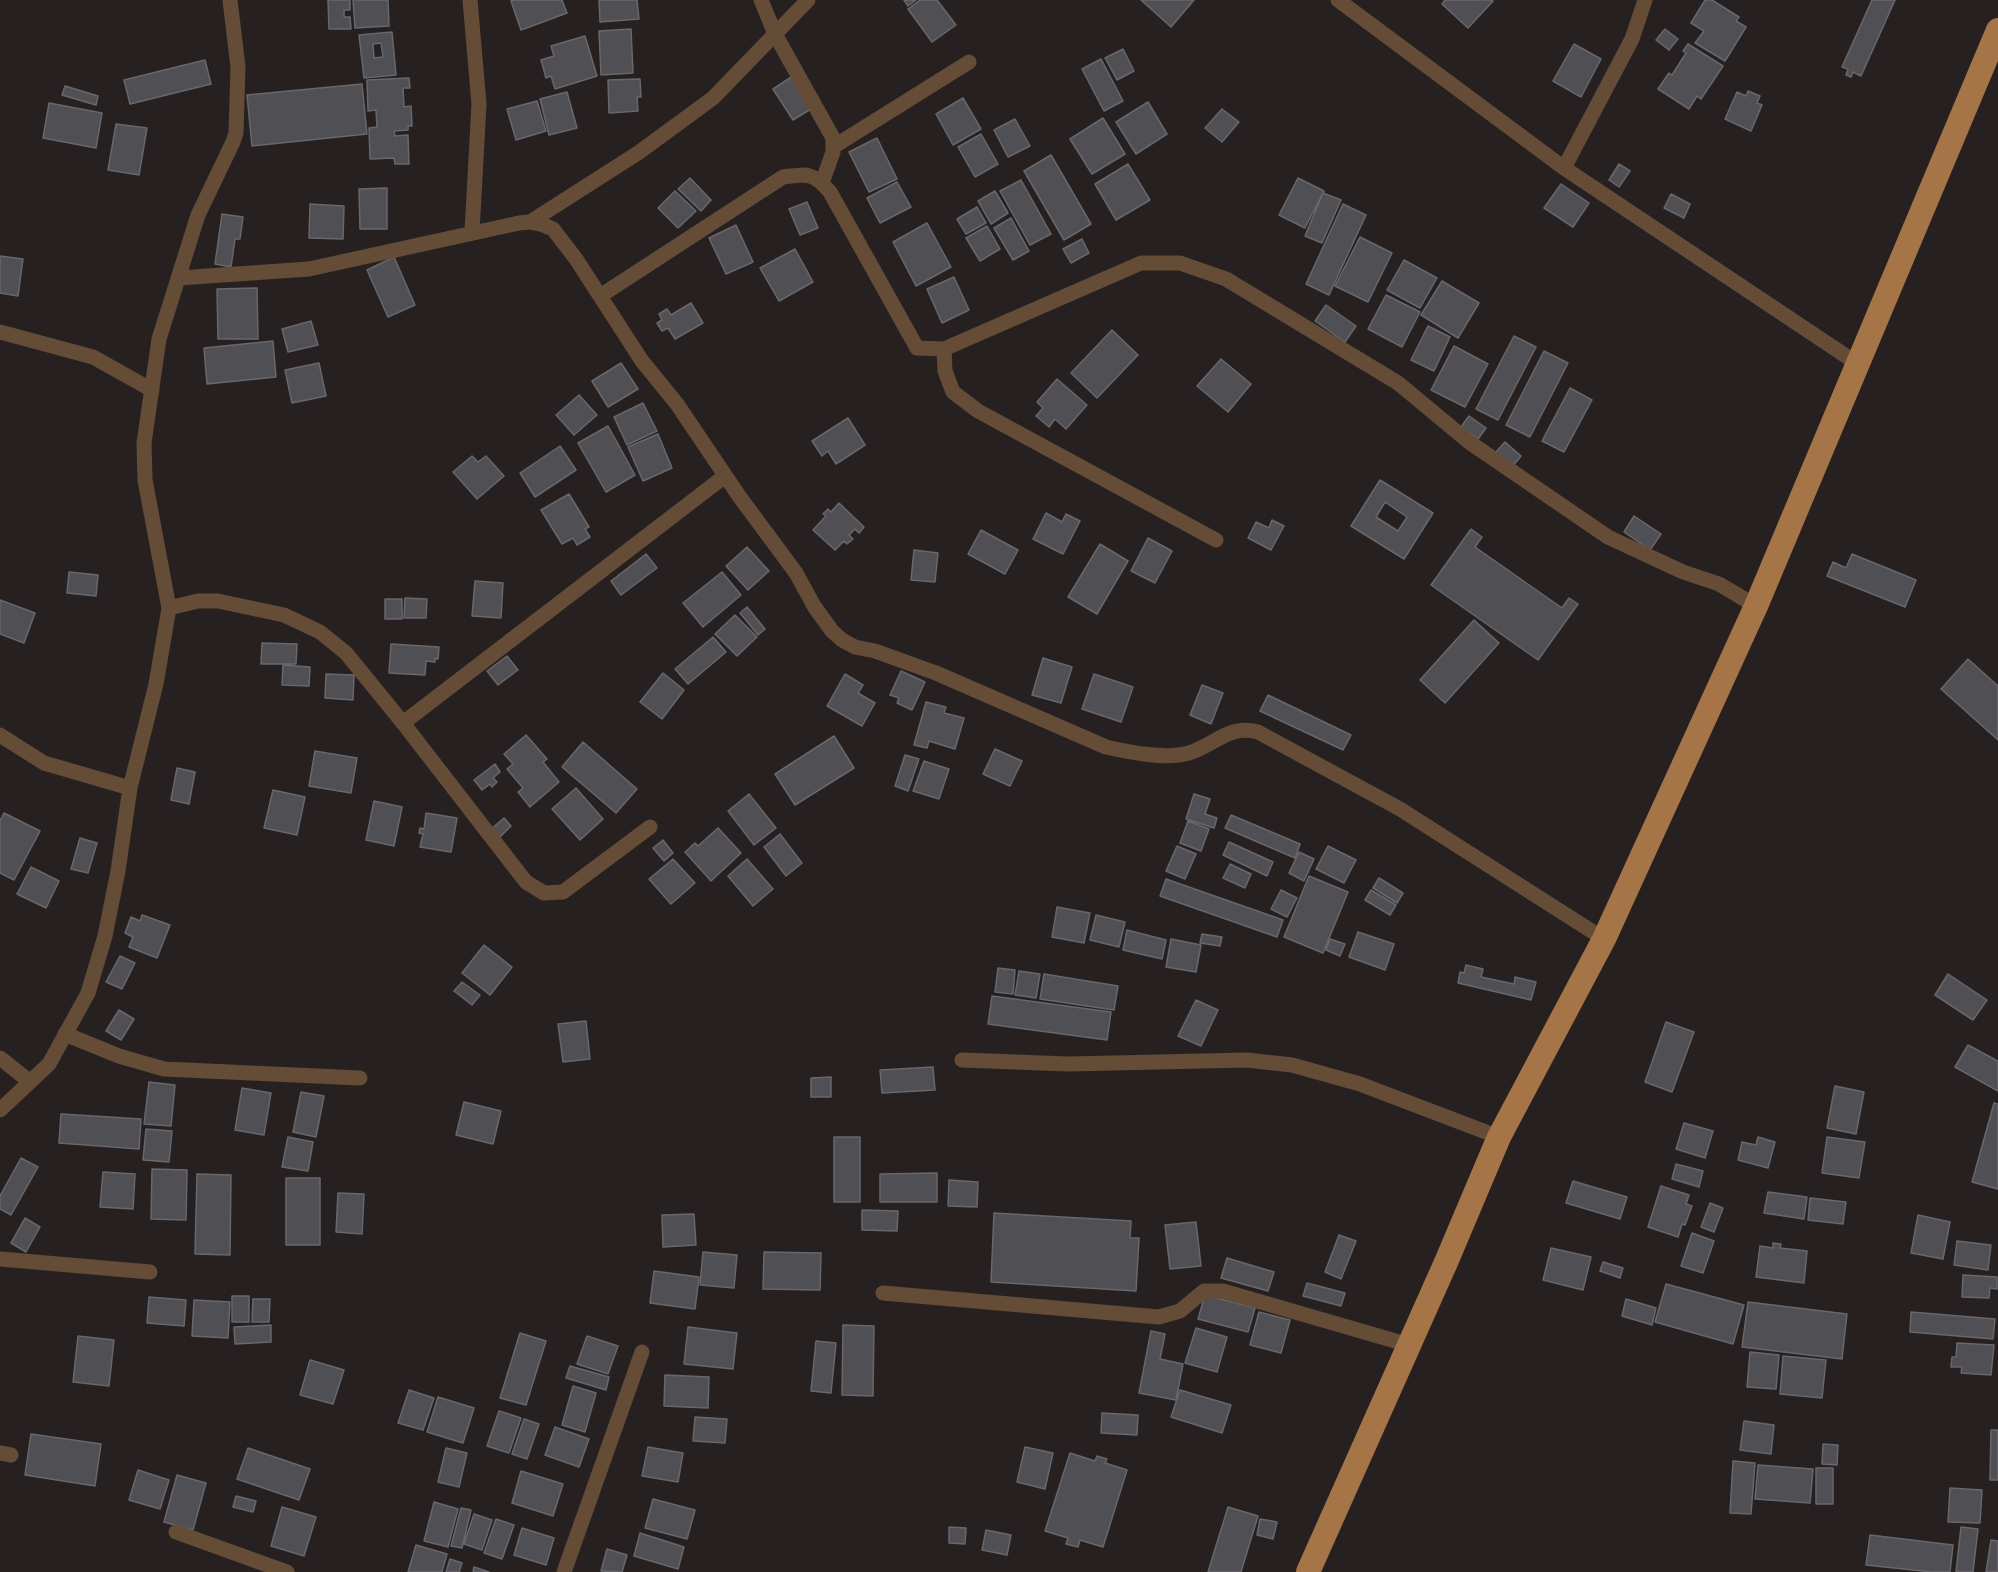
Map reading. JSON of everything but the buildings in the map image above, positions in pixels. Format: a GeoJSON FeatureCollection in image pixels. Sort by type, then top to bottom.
{"type":"FeatureCollection","features":[{"type":"Feature","properties":{"kind":"main road"},"geometry":{"type":"LineString","coordinates":[[1308,1572],[1499,1137],[1604,939],[1756,606],[1998,30]]}},
{"type":"Feature","properties":{"kind":"street"},"geometry":{"type":"LineString","coordinates":[[0,1110],[49,1064],[88,993],[105,936],[118,871],[130,788],[156,684],[169,608],[145,480],[144,443],[159,339],[198,215],[236,133],[238,67],[230,0]]}},
{"type":"Feature","properties":{"kind":"street"},"geometry":{"type":"LineString","coordinates":[[470,0],[479,104],[472,232]]}},
{"type":"Feature","properties":{"kind":"street"},"geometry":{"type":"LineString","coordinates":[[761,0],[775,34],[833,138],[833,152],[822,183]]}},
{"type":"Feature","properties":{"kind":"street"},"geometry":{"type":"LineString","coordinates":[[530,222],[638,153],[713,98],[808,0]]}},
{"type":"Feature","properties":{"kind":"street"},"geometry":{"type":"LineString","coordinates":[[1338,0],[1564,168],[1858,364]]}},
{"type":"Feature","properties":{"kind":"street"},"geometry":{"type":"LineString","coordinates":[[1564,168],[1632,39],[1644,0]]}},
{"type":"Feature","properties":{"kind":"street"},"geometry":{"type":"LineString","coordinates":[[833,147],[969,62]]}},
{"type":"Feature","properties":{"kind":"street"},"geometry":{"type":"LineString","coordinates":[[600,296],[783,177],[807,174],[822,183],[830,192],[917,348],[944,349],[1141,263],[1180,263],[1226,279],[1398,383],[1469,442],[1608,537],[1683,572],[1719,584],[1756,606]]}},
{"type":"Feature","properties":{"kind":"street"},"geometry":{"type":"LineString","coordinates":[[179,278],[309,269],[472,232],[530,222],[553,229],[642,361],[677,404],[725,476],[796,573],[814,606],[832,631],[843,640],[855,647],[875,651],[936,673],[1106,747],[1166,754],[1190,753],[1235,730],[1247,729],[1258,732],[1400,809],[1604,939]]}},
{"type":"Feature","properties":{"kind":"street"},"geometry":{"type":"LineString","coordinates":[[0,332],[93,357],[152,390]]}},
{"type":"Feature","properties":{"kind":"street"},"geometry":{"type":"LineString","coordinates":[[944,349],[945,371],[953,393],[978,411],[1216,540]]}},
{"type":"Feature","properties":{"kind":"street"},"geometry":{"type":"LineString","coordinates":[[403,723],[725,476]]}},
{"type":"Feature","properties":{"kind":"street"},"geometry":{"type":"LineString","coordinates":[[169,608],[198,601],[218,601],[284,615],[320,632],[346,653],[526,882],[544,893],[563,892],[650,827]]}},
{"type":"Feature","properties":{"kind":"street"},"geometry":{"type":"LineString","coordinates":[[0,735],[44,763],[130,788]]}},
{"type":"Feature","properties":{"kind":"street"},"geometry":{"type":"LineString","coordinates":[[65,1034],[119,1056],[164,1069],[360,1078]]}},
{"type":"Feature","properties":{"kind":"street"},"geometry":{"type":"LineString","coordinates":[[0,1058],[29,1081]]}},
{"type":"Feature","properties":{"kind":"street"},"geometry":{"type":"LineString","coordinates":[[962,1059],[1068,1064],[1247,1059],[1292,1065],[1360,1084],[1499,1137]]}},
{"type":"Feature","properties":{"kind":"street"},"geometry":{"type":"LineString","coordinates":[[0,1259],[150,1272]]}},
{"type":"Feature","properties":{"kind":"street"},"geometry":{"type":"LineString","coordinates":[[883,1293],[1159,1317],[1180,1311],[1204,1291],[1223,1291],[1409,1345]]}},
{"type":"Feature","properties":{"kind":"street"},"geometry":{"type":"LineString","coordinates":[[564,1572],[642,1352]]}},
{"type":"Feature","properties":{"kind":"street"},"geometry":{"type":"LineString","coordinates":[[176,1532],[287,1572]]}}]}
